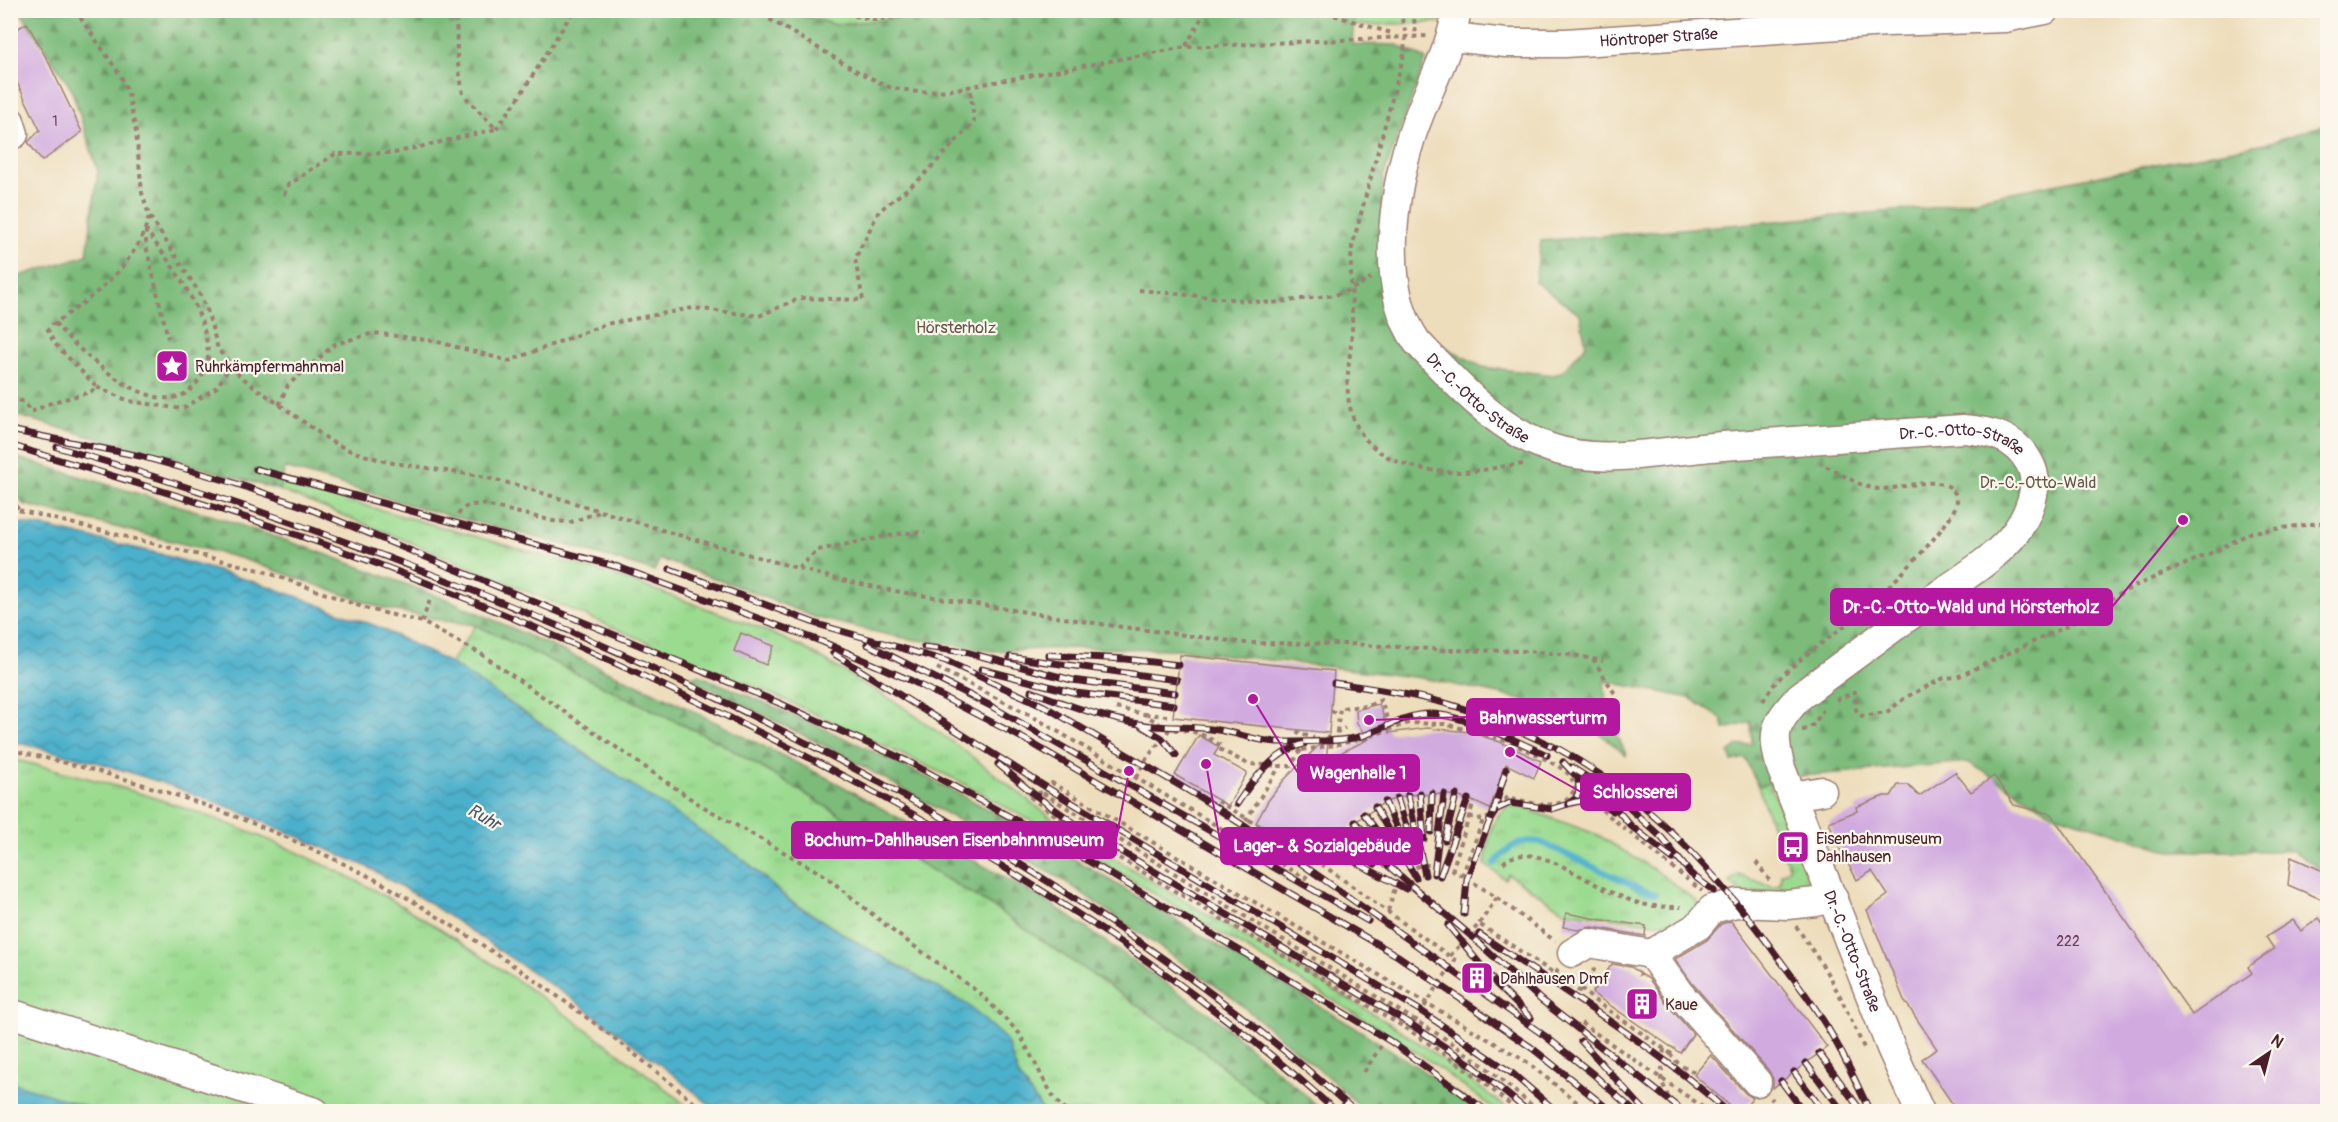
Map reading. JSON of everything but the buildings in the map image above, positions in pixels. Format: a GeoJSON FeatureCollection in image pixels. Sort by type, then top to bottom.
{"type":"FeatureCollection","features":[{"type":"Feature","properties":{"kind":"street","name":"Höntroper Straße"},"geometry":{"type":"LineString","coordinates":[[1455,24],[1506,43],[1565,43],[1887,22],[2005,18],[2045,10]]}},
{"type":"Feature","properties":{"kind":"street","name":"Dr.-C.-Otto-Straße"},"geometry":{"type":"LineString","coordinates":[[1455,24],[1409,143],[1398,195],[1392,265],[1396,297],[1412,335],[1434,360],[1494,416],[1539,444],[1567,452],[1607,457],[1963,429],[1979,430],[2006,438],[2018,445],[2032,467],[2034,488],[2024,519],[2011,538],[1981,565],[1799,697],[1777,724],[1775,734],[1775,745],[1781,768],[1808,793],[1833,897],[1891,1048],[1920,1112]]}},
{"type":"Feature","properties":{"kind":"street"},"geometry":{"type":"LineString","coordinates":[[1808,793],[1823,825]]}},
{"type":"Feature","properties":{"kind":"street"},"geometry":{"type":"LineString","coordinates":[[1563,964],[1589,943],[1651,954],[1698,926],[1712,909],[1737,903],[1787,905],[1816,903],[1833,897]]}},
{"type":"Feature","properties":{"kind":"street"},"geometry":{"type":"LineString","coordinates":[[1651,954],[1679,993],[1757,1082]]}},
{"type":"Feature","properties":{"kind":"street"},"geometry":{"type":"LineString","coordinates":[[10,1012],[315,1112]]}},
{"type":"Feature","properties":{"kind":"path"},"geometry":{"type":"LineString","coordinates":[[75,10],[121,75],[129,93],[136,132],[142,193],[149,215],[198,291],[207,310],[218,349],[240,376],[332,442],[351,451],[387,462],[489,478],[798,569],[889,591],[1107,625],[1246,643],[1350,644],[1446,650],[1526,651],[1573,655],[1603,661]]}},
{"type":"Feature","properties":{"kind":"path"},"geometry":{"type":"LineString","coordinates":[[456,10],[457,58],[463,94],[496,129]]}},
{"type":"Feature","properties":{"kind":"path"},"geometry":{"type":"LineString","coordinates":[[284,195],[288,184],[335,154],[394,153],[496,129],[516,102],[572,13],[579,10]]}},
{"type":"Feature","properties":{"kind":"path"},"geometry":{"type":"LineString","coordinates":[[754,10],[857,71],[889,87],[932,92],[1186,47],[1398,36],[1317,10]]}},
{"type":"Feature","properties":{"kind":"path"},"geometry":{"type":"LineString","coordinates":[[828,10],[874,20],[949,10]]}},
{"type":"Feature","properties":{"kind":"path"},"geometry":{"type":"LineString","coordinates":[[1186,47],[1206,10]]}},
{"type":"Feature","properties":{"kind":"path"},"geometry":{"type":"LineString","coordinates":[[1400,10],[1406,35],[1403,58],[1352,248],[1349,270],[1352,328],[1348,395],[1350,410],[1372,448],[1399,462],[1445,471],[1470,471],[1533,463]]}},
{"type":"Feature","properties":{"kind":"path"},"geometry":{"type":"LineString","coordinates":[[1413,10],[1416,35]]}},
{"type":"Feature","properties":{"kind":"path"},"geometry":{"type":"LineString","coordinates":[[279,405],[288,385],[335,344],[374,333],[434,340],[509,362],[606,324],[693,308],[759,316],[800,298],[864,300],[855,259],[879,211],[920,179],[974,122],[970,86]]}},
{"type":"Feature","properties":{"kind":"path"},"geometry":{"type":"LineString","coordinates":[[149,215],[146,246],[168,338]]}},
{"type":"Feature","properties":{"kind":"path"},"geometry":{"type":"LineString","coordinates":[[146,230],[114,277],[48,330],[54,343],[97,387],[129,401],[182,409],[217,387],[231,365]]}},
{"type":"Feature","properties":{"kind":"path"},"geometry":{"type":"LineString","coordinates":[[55,323],[88,358],[121,382],[170,399],[184,395],[193,388],[207,366],[204,331],[196,308],[174,269],[146,230]]}},
{"type":"Feature","properties":{"kind":"path"},"geometry":{"type":"LineString","coordinates":[[1139,290],[1271,303],[1335,295],[1350,290]]}},
{"type":"Feature","properties":{"kind":"path"},"geometry":{"type":"LineString","coordinates":[[10,412],[15,399],[24,402],[32,412],[53,402],[91,392],[97,387]]}},
{"type":"Feature","properties":{"kind":"path"},"geometry":{"type":"LineString","coordinates":[[1768,692],[1784,674],[1856,617],[1883,592],[1933,540],[1957,500],[1952,489],[1944,484],[1917,484],[1892,489],[1877,489],[1861,485],[1822,464],[1811,463]]}},
{"type":"Feature","properties":{"kind":"path"},"geometry":{"type":"LineString","coordinates":[[10,498],[18,509]]}},
{"type":"Feature","properties":{"kind":"path"},"geometry":{"type":"LineString","coordinates":[[458,515],[462,509],[470,505],[482,504],[553,521],[572,522],[599,511]]}},
{"type":"Feature","properties":{"kind":"path"},"geometry":{"type":"LineString","coordinates":[[10,508],[238,563],[368,609],[422,622],[481,654],[697,803],[825,875],[893,931],[981,994],[1018,1033],[1055,1100],[1067,1112]]}},
{"type":"Feature","properties":{"kind":"path"},"geometry":{"type":"LineString","coordinates":[[1775,734],[1808,730],[1827,704],[1855,692],[1856,710],[1862,716],[1887,712],[1906,697],[1944,678],[1957,677],[2065,627],[2130,588],[2210,554],[2252,532],[2328,522]]}},
{"type":"Feature","properties":{"kind":"path"},"geometry":{"type":"LineString","coordinates":[[798,569],[818,550],[897,534],[925,532]]}},
{"type":"Feature","properties":{"kind":"path"},"geometry":{"type":"LineString","coordinates":[[422,622],[431,597]]}},
{"type":"Feature","properties":{"kind":"path"},"geometry":{"type":"LineString","coordinates":[[1593,659],[1617,697]]}},
{"type":"Feature","properties":{"kind":"path"},"geometry":{"type":"LineString","coordinates":[[937,668],[1030,715],[1305,878],[1317,861]]}},
{"type":"Feature","properties":{"kind":"path"},"geometry":{"type":"LineString","coordinates":[[1335,745],[1340,708],[1368,706],[1381,700],[1390,728]]}},
{"type":"Feature","properties":{"kind":"path"},"geometry":{"type":"LineString","coordinates":[[1116,708],[1167,716]]}},
{"type":"Feature","properties":{"kind":"path"},"geometry":{"type":"LineString","coordinates":[[1331,711],[1339,714]]}},
{"type":"Feature","properties":{"kind":"path"},"geometry":{"type":"LineString","coordinates":[[1144,714],[1169,730],[1192,730],[1201,733],[1222,747],[1221,750],[1248,764],[1293,767],[1308,741],[1314,738]]}},
{"type":"Feature","properties":{"kind":"path"},"geometry":{"type":"LineString","coordinates":[[1301,751],[1363,739],[1408,723],[1444,724],[1501,739],[1561,768],[1571,776],[1575,788],[1688,880]]}},
{"type":"Feature","properties":{"kind":"path"},"geometry":{"type":"LineString","coordinates":[[1337,732],[1346,728]]}},
{"type":"Feature","properties":{"kind":"path"},"geometry":{"type":"LineString","coordinates":[[1136,777],[1169,730]]}},
{"type":"Feature","properties":{"kind":"path"},"geometry":{"type":"LineString","coordinates":[[1299,730],[1298,733],[1335,745]]}},
{"type":"Feature","properties":{"kind":"path"},"geometry":{"type":"LineString","coordinates":[[10,750],[98,771],[161,790],[232,815],[321,852],[366,874],[495,952],[572,1006],[666,1078],[705,1112]]}},
{"type":"Feature","properties":{"kind":"path"},"geometry":{"type":"LineString","coordinates":[[1236,836],[1280,766]]}},
{"type":"Feature","properties":{"kind":"path"},"geometry":{"type":"LineString","coordinates":[[1518,1112],[1479,1078],[1408,1030],[1083,836],[1029,797],[1049,789],[1052,783],[1527,1062],[1589,1112]]}},
{"type":"Feature","properties":{"kind":"path"},"geometry":{"type":"LineString","coordinates":[[1461,876],[1483,820],[1489,817],[1496,806],[1508,797],[1537,804],[1557,804],[1568,799],[1575,788]]}},
{"type":"Feature","properties":{"kind":"path"},"geometry":{"type":"LineString","coordinates":[[1042,792],[1415,1020],[1488,1069],[1540,1112]]}},
{"type":"Feature","properties":{"kind":"path"},"geometry":{"type":"LineString","coordinates":[[1218,801],[1317,861],[1455,960],[1408,1030]]}},
{"type":"Feature","properties":{"kind":"path"},"geometry":{"type":"LineString","coordinates":[[1452,871],[1474,801]]}},
{"type":"Feature","properties":{"kind":"path"},"geometry":{"type":"LineString","coordinates":[[1469,816],[1483,820]]}},
{"type":"Feature","properties":{"kind":"path"},"geometry":{"type":"LineString","coordinates":[[1503,863],[1509,858],[1520,855],[1540,858],[1563,866],[1597,886],[1639,903],[1684,908]]}},
{"type":"Feature","properties":{"kind":"path"},"geometry":{"type":"LineString","coordinates":[[1388,911],[1397,884],[1408,871],[1426,864],[1452,871],[1497,898],[1479,924],[1450,956]]}},
{"type":"Feature","properties":{"kind":"path"},"geometry":{"type":"LineString","coordinates":[[1787,905],[1795,925],[1840,996],[1864,1049]]}},
{"type":"Feature","properties":{"kind":"path"},"geometry":{"type":"LineString","coordinates":[[1479,924],[1563,964],[1579,991],[1590,975]]}},
{"type":"Feature","properties":{"kind":"path"},"geometry":{"type":"LineString","coordinates":[[1581,988],[1591,998],[1664,1048],[1686,1070],[1697,1072]]}},
{"type":"Feature","properties":{"kind":"path"},"geometry":{"type":"LineString","coordinates":[[1581,1023],[1710,1112]]}},
{"type":"Feature","properties":{"kind":"path"},"geometry":{"type":"LineString","coordinates":[[1364,1072],[1382,1046]]}},
{"type":"Feature","properties":{"kind":"path"},"geometry":{"type":"LineString","coordinates":[[1670,1053],[1674,1047]]}},
{"type":"Feature","properties":{"kind":"path"},"geometry":{"type":"LineString","coordinates":[[1664,1048],[1661,1079],[1674,1112]]}},
{"type":"Feature","properties":{"kind":"path"},"geometry":{"type":"LineString","coordinates":[[1777,1106],[1780,1112]]}},
{"type":"Feature","properties":{"kind":"green space"},"geometry":{"type":"Polygon","coordinates":[[[781,10],[836,25],[963,10],[1364,11],[1354,17],[1352,44],[1397,45],[1426,59],[1383,177],[1381,237],[1388,316],[1482,367],[1554,375],[1563,371],[1586,345],[1580,314],[1535,282],[1541,241],[1930,208],[2270,142],[2327,124],[2327,873],[2293,851],[2170,851],[2052,813],[1968,762],[1801,776],[1758,786],[1745,758],[1732,761],[1729,753],[1738,746],[1752,744],[1751,722],[1725,729],[1721,718],[1690,698],[1604,681],[1608,716],[1627,756],[1598,732],[1561,712],[1504,695],[1422,678],[1176,649],[1068,648],[993,651],[897,637],[814,617],[660,559],[654,571],[569,546],[424,509],[285,468],[279,490],[11,414],[10,279],[87,255],[98,171],[71,88],[20,11],[781,10]]]}},
{"type":"Feature","properties":{"kind":"green space"},"geometry":{"type":"Polygon","coordinates":[[[781,11],[963,11],[836,25],[781,11]]]}},
{"type":"Feature","properties":{"kind":"green space"},"geometry":{"type":"Polygon","coordinates":[[[1364,11],[1443,11],[1440,22],[1352,26],[1354,17],[1364,11]]]}},
{"type":"Feature","properties":{"kind":"green space"},"geometry":{"type":"Polygon","coordinates":[[[11,456],[210,515],[311,549],[451,601],[663,696],[835,782],[1051,904],[1217,1019],[1324,1111],[1276,1111],[1203,1050],[993,907],[719,742],[476,625],[382,608],[240,558],[23,504],[11,487],[11,456]]]}},
{"type":"Feature","properties":{"kind":"green space"},"geometry":{"type":"Polygon","coordinates":[[[281,482],[616,576],[755,626],[804,648],[900,705],[1053,819],[1095,847],[1395,1027],[1511,1111],[1497,1111],[1424,1057],[1344,1007],[1053,833],[957,780],[783,699],[415,544],[279,490],[281,482]]]}},
{"type":"Feature","properties":{"kind":"green space"},"geometry":{"type":"Polygon","coordinates":[[[476,625],[719,742],[993,907],[1203,1050],[1276,1111],[1043,1111],[1019,1077],[1006,1040],[968,1005],[853,940],[788,899],[744,860],[450,663],[476,625]]]}},
{"type":"Feature","properties":{"kind":"green space"},"geometry":{"type":"Polygon","coordinates":[[[698,675],[859,745],[987,809],[1349,1024],[1416,1066],[1481,1111],[1365,1111],[1334,1082],[1233,998],[1063,880],[845,756],[689,678],[698,675]]]}},
{"type":"Feature","properties":{"kind":"green space"},"geometry":{"type":"Polygon","coordinates":[[[11,759],[101,782],[190,810],[277,843],[361,883],[420,917],[515,979],[606,1043],[693,1111],[11,1112],[11,759]]]}},
{"type":"Feature","properties":{"kind":"green space"},"geometry":{"type":"Polygon","coordinates":[[[1769,783],[1816,889],[1743,894],[1729,881],[1738,875],[1774,887],[1780,884],[1781,874],[1790,868],[1775,836],[1758,786],[1769,783]]]}},
{"type":"Feature","properties":{"kind":"green space"},"geometry":{"type":"Polygon","coordinates":[[[1509,806],[1524,808],[1598,835],[1661,874],[1697,902],[1698,915],[1689,920],[1652,923],[1564,911],[1508,874],[1505,879],[1485,865],[1493,824],[1502,811],[1509,806]]]}},
{"type":"Feature","properties":{"kind":"water","name":"Ruhr"},"geometry":{"type":"Polygon","coordinates":[[[10,522],[50,528],[160,554],[271,587],[376,626],[450,663],[744,860],[788,900],[968,1005],[1006,1040],[1019,1077],[1043,1111],[717,1111],[670,1072],[575,1001],[426,901],[368,867],[234,809],[163,783],[100,763],[11,741],[10,522]]]}},
{"type":"Feature","properties":{"kind":"water"},"geometry":{"type":"Polygon","coordinates":[[[11,1082],[99,1111],[11,1111],[11,1082]]]}},
{"type":"Feature","properties":{"kind":"waterway"},"geometry":{"type":"LineString","coordinates":[[1494,864],[1504,853],[1519,843],[1540,842],[1656,894]]}},
{"type":"Feature","properties":{"kind":"railway"},"geometry":{"type":"LineString","coordinates":[[10,430],[140,456],[228,481],[305,507],[779,703],[907,761],[1051,839],[1298,985],[1390,1041],[1488,1112]]}},
{"type":"Feature","properties":{"kind":"railway"},"geometry":{"type":"LineString","coordinates":[[10,445],[248,518],[390,568],[577,646],[761,733],[890,801],[1090,922],[1217,1012],[1337,1112]]}},
{"type":"Feature","properties":{"kind":"railway"},"geometry":{"type":"LineString","coordinates":[[57,447],[279,518],[497,600],[709,694],[813,746],[974,836],[1088,907],[1144,945],[1252,1025],[1356,1112]]}},
{"type":"Feature","properties":{"kind":"railway"},"geometry":{"type":"LineString","coordinates":[[256,469],[618,567],[823,642],[912,681],[1026,740],[1398,956],[1532,1048],[1612,1112]]}},
{"type":"Feature","properties":{"kind":"railway"},"geometry":{"type":"LineString","coordinates":[[670,569],[817,624],[946,661],[1044,706],[1201,798],[1289,855],[1545,1036],[1593,1074],[1635,1112]]}},
{"type":"Feature","properties":{"kind":"railway"},"geometry":{"type":"LineString","coordinates":[[867,644],[989,705],[1368,921]]}},
{"type":"Feature","properties":{"kind":"railway"},"geometry":{"type":"LineString","coordinates":[[924,647],[965,652],[1072,680],[1175,693]]}},
{"type":"Feature","properties":{"kind":"railway"},"geometry":{"type":"LineString","coordinates":[[833,653],[1049,789],[1421,1011],[1513,1074],[1557,1112]]}},
{"type":"Feature","properties":{"kind":"railway"},"geometry":{"type":"LineString","coordinates":[[1048,655],[1125,659],[1179,665]]}},
{"type":"Feature","properties":{"kind":"railway"},"geometry":{"type":"LineString","coordinates":[[1010,657],[1177,680]]}},
{"type":"Feature","properties":{"kind":"railway"},"geometry":{"type":"LineString","coordinates":[[981,669],[1076,693],[1174,705]]}},
{"type":"Feature","properties":{"kind":"railway"},"geometry":{"type":"LineString","coordinates":[[1334,683],[1420,697],[1448,704],[1488,717],[1552,746]]}},
{"type":"Feature","properties":{"kind":"railway"},"geometry":{"type":"LineString","coordinates":[[1031,691],[1087,711],[1130,722],[1226,731],[1272,742],[1344,739],[1362,736],[1413,716],[1444,715],[1490,730],[1547,755]]}},
{"type":"Feature","properties":{"kind":"railway"},"geometry":{"type":"LineString","coordinates":[[1142,726],[1162,738],[1176,755]]}},
{"type":"Feature","properties":{"kind":"railway"},"geometry":{"type":"LineString","coordinates":[[1237,804],[1265,768],[1283,754],[1304,744]]}},
{"type":"Feature","properties":{"kind":"railway"},"geometry":{"type":"LineString","coordinates":[[1557,748],[1620,788],[1648,811],[1674,834],[1723,887],[1816,1009],[1842,1053],[1870,1112]]}},
{"type":"Feature","properties":{"kind":"railway"},"geometry":{"type":"LineString","coordinates":[[1464,914],[1467,879],[1490,820],[1497,809],[1510,803],[1552,809],[1568,804],[1576,798],[1579,791],[1578,778],[1563,762]]}},
{"type":"Feature","properties":{"kind":"railway"},"geometry":{"type":"LineString","coordinates":[[998,764],[1035,795],[1080,827],[1412,1025],[1473,1066],[1529,1112]]}},
{"type":"Feature","properties":{"kind":"railway"},"geometry":{"type":"LineString","coordinates":[[1571,767],[1615,795],[1662,838],[1691,874],[1714,891]]}},
{"type":"Feature","properties":{"kind":"railway"},"geometry":{"type":"LineString","coordinates":[[1493,814],[1506,769]]}},
{"type":"Feature","properties":{"kind":"railway"},"geometry":{"type":"LineString","coordinates":[[1601,791],[1631,826],[1673,859]]}},
{"type":"Feature","properties":{"kind":"railway"},"geometry":{"type":"LineString","coordinates":[[1420,793],[1424,839]]}},
{"type":"Feature","properties":{"kind":"railway"},"geometry":{"type":"LineString","coordinates":[[1431,832],[1432,793]]}},
{"type":"Feature","properties":{"kind":"railway"},"geometry":{"type":"LineString","coordinates":[[1434,874],[1444,794]]}},
{"type":"Feature","properties":{"kind":"railway"},"geometry":{"type":"LineString","coordinates":[[1408,795],[1425,875]]}},
{"type":"Feature","properties":{"kind":"railway"},"geometry":{"type":"LineString","coordinates":[[1445,840],[1456,795]]}},
{"type":"Feature","properties":{"kind":"railway"},"geometry":{"type":"LineString","coordinates":[[1397,798],[1410,838]]}},
{"type":"Feature","properties":{"kind":"railway"},"geometry":{"type":"LineString","coordinates":[[1440,876],[1468,799]]}},
{"type":"Feature","properties":{"kind":"railway"},"geometry":{"type":"LineString","coordinates":[[1568,804],[1580,801],[1591,802],[1613,811]]}},
{"type":"Feature","properties":{"kind":"railway"},"geometry":{"type":"LineString","coordinates":[[1385,802],[1403,841]]}},
{"type":"Feature","properties":{"kind":"railway"},"geometry":{"type":"LineString","coordinates":[[1375,807],[1416,878]]}},
{"type":"Feature","properties":{"kind":"railway"},"geometry":{"type":"LineString","coordinates":[[1364,814],[1390,848]]}},
{"type":"Feature","properties":{"kind":"railway"},"geometry":{"type":"LineString","coordinates":[[1355,822],[1387,855]]}},
{"type":"Feature","properties":{"kind":"railway"},"geometry":{"type":"LineString","coordinates":[[1347,831],[1470,935],[1541,1000],[1684,1112]]}},
{"type":"Feature","properties":{"kind":"railway"},"geometry":{"type":"LineString","coordinates":[[1340,840],[1375,864]]}},
{"type":"Feature","properties":{"kind":"railway"},"geometry":{"type":"LineString","coordinates":[[1334,851],[1406,889]]}},
{"type":"Feature","properties":{"kind":"railway"},"geometry":{"type":"LineString","coordinates":[[1448,925],[1497,985],[1531,1018]]}},
{"type":"Feature","properties":{"kind":"railway"},"geometry":{"type":"LineString","coordinates":[[1479,934],[1638,1041],[1728,1112]]}},
{"type":"Feature","properties":{"kind":"railway"},"geometry":{"type":"LineString","coordinates":[[1581,1041],[1646,1112]]}},
{"type":"Feature","properties":{"kind":"railway"},"geometry":{"type":"LineString","coordinates":[[1819,1053],[1862,1112]]}},
{"type":"Feature","properties":{"kind":"railway"},"geometry":{"type":"LineString","coordinates":[[1806,1063],[1843,1112]]}},
{"type":"Feature","properties":{"kind":"railway"},"geometry":{"type":"LineString","coordinates":[[1794,1072],[1824,1112]]}},
{"type":"Feature","properties":{"kind":"railway"},"geometry":{"type":"LineString","coordinates":[[1781,1081],[1804,1112]]}},
{"type":"Feature","properties":{"kind":"place","name":"Ruhrkämpfermahnmal"},"geometry":{"type":"Point","coordinates":[172,366]}},
{"type":"Feature","properties":{"kind":"place","name":"Dr.-C.-Otto-Wald und Hörsterholz"},"geometry":{"type":"Point","coordinates":[2183,520]}},
{"type":"Feature","properties":{"kind":"place","name":"Wagenhalle 1"},"geometry":{"type":"Point","coordinates":[1253,699]}},
{"type":"Feature","properties":{"kind":"place","name":"Bahnwasserturm"},"geometry":{"type":"Point","coordinates":[1369,720]}},
{"type":"Feature","properties":{"kind":"place","name":"Schlosserei"},"geometry":{"type":"Point","coordinates":[1510,752]}},
{"type":"Feature","properties":{"kind":"place","name":"Lager- & Sozialgebäude"},"geometry":{"type":"Point","coordinates":[1206,764]}},
{"type":"Feature","properties":{"kind":"place","name":"Bochum-Dahlhausen Eisenbahnmuseum"},"geometry":{"type":"Point","coordinates":[1129,771]}},
{"type":"Feature","properties":{"kind":"place","name":"Eisenbahnmuseum Dahlhausen"},"geometry":{"type":"Point","coordinates":[1793,847]}},
{"type":"Feature","properties":{"kind":"place","name":"Dahlhausen Dmf"},"geometry":{"type":"Point","coordinates":[1477,978]}},
{"type":"Feature","properties":{"kind":"place","name":"Kaue"},"geometry":{"type":"Point","coordinates":[1642,1004]}},
{"type":"Feature","properties":{"kind":"park label","name":"Hörsterholz"},"geometry":{"type":"Point","coordinates":[956,327]}},
{"type":"Feature","properties":{"kind":"park label","name":"Dr.-C.-Otto-Wald"},"geometry":{"type":"Point","coordinates":[2038,482]}}]}
